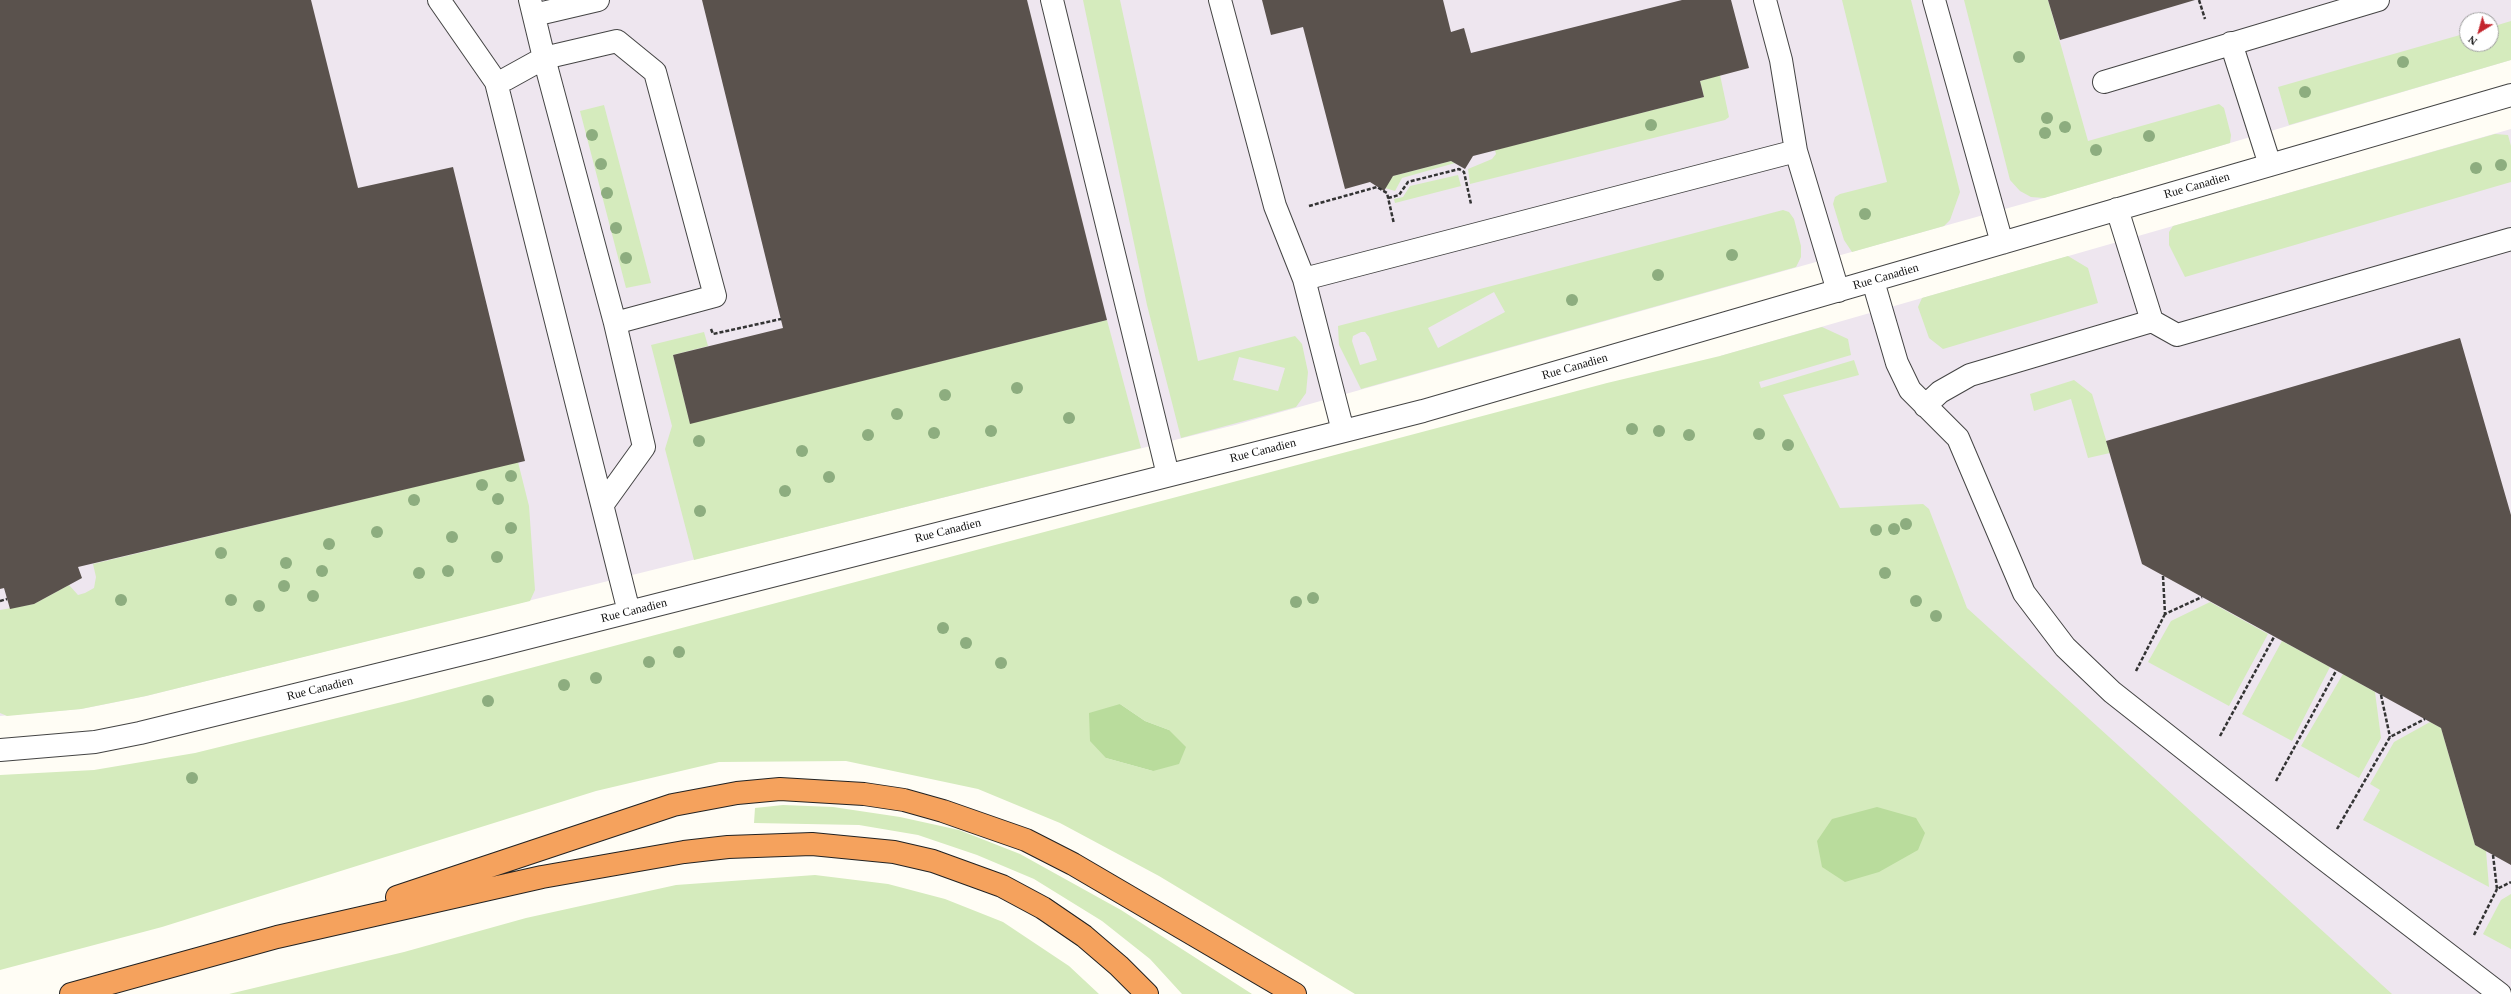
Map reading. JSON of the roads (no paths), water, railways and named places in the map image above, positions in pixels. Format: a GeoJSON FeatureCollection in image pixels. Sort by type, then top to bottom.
{"type":"FeatureCollection","features":[{"type":"Feature","properties":{"kind":"highway"},"geometry":{"type":"LineString","coordinates":[[277,937],[673,805],[737,793],[780,789],[821,790],[904,800],[957,815],[1026,840],[1073,864],[1295,994]]}},
{"type":"Feature","properties":{"kind":"highway"},"geometry":{"type":"LineString","coordinates":[[71,994],[277,937],[542,877],[647,857],[728,847],[812,844],[848,846],[894,852],[934,861],[1002,886],[1043,908],[1084,936],[1119,966],[1147,994]]}},
{"type":"Feature","properties":{"kind":"street"},"geometry":{"type":"LineString","coordinates":[[439,0],[496,82],[629,612]]}},
{"type":"Feature","properties":{"kind":"street"},"geometry":{"type":"LineString","coordinates":[[598,0],[532,8],[615,323],[644,447],[603,504]]}},
{"type":"Feature","properties":{"kind":"street"},"geometry":{"type":"LineString","coordinates":[[1052,0],[1168,476]]}},
{"type":"Feature","properties":{"kind":"street"},"geometry":{"type":"LineString","coordinates":[[1220,0],[1275,206],[1304,279],[1343,431]]}},
{"type":"Feature","properties":{"kind":"street"},"geometry":{"type":"LineString","coordinates":[[1765,0],[1781,60],[1796,151],[1838,291]]}},
{"type":"Feature","properties":{"kind":"street"},"geometry":{"type":"LineString","coordinates":[[1934,0],[2002,243]]}},
{"type":"Feature","properties":{"kind":"street"},"geometry":{"type":"LineString","coordinates":[[2104,82],[2378,0]]}},
{"type":"Feature","properties":{"kind":"street"},"geometry":{"type":"LineString","coordinates":[[496,82],[506,79],[544,58],[617,40],[655,72],[715,296],[615,323]]}},
{"type":"Feature","properties":{"kind":"street"},"geometry":{"type":"LineString","coordinates":[[2231,43],[2270,165]]}},
{"type":"Feature","properties":{"kind":"street","name":"Rue Canadien"},"geometry":{"type":"LineString","coordinates":[[0,750],[95,742],[140,733],[629,612],[1423,411],[2511,95]]}},
{"type":"Feature","properties":{"kind":"street"},"geometry":{"type":"LineString","coordinates":[[1304,279],[1796,151]]}},
{"type":"Feature","properties":{"kind":"street"},"geometry":{"type":"LineString","coordinates":[[2117,209],[2152,321],[2177,335],[2511,239]]}},
{"type":"Feature","properties":{"kind":"street"},"geometry":{"type":"LineString","coordinates":[[1873,281],[1897,363],[1910,390],[1958,438],[2024,593],[2065,647],[2112,692],[2320,856],[2500,994]]}},
{"type":"Feature","properties":{"kind":"street"},"geometry":{"type":"LineString","coordinates":[[1926,406],[1940,392],[1970,375],[2152,321]]}}]}
